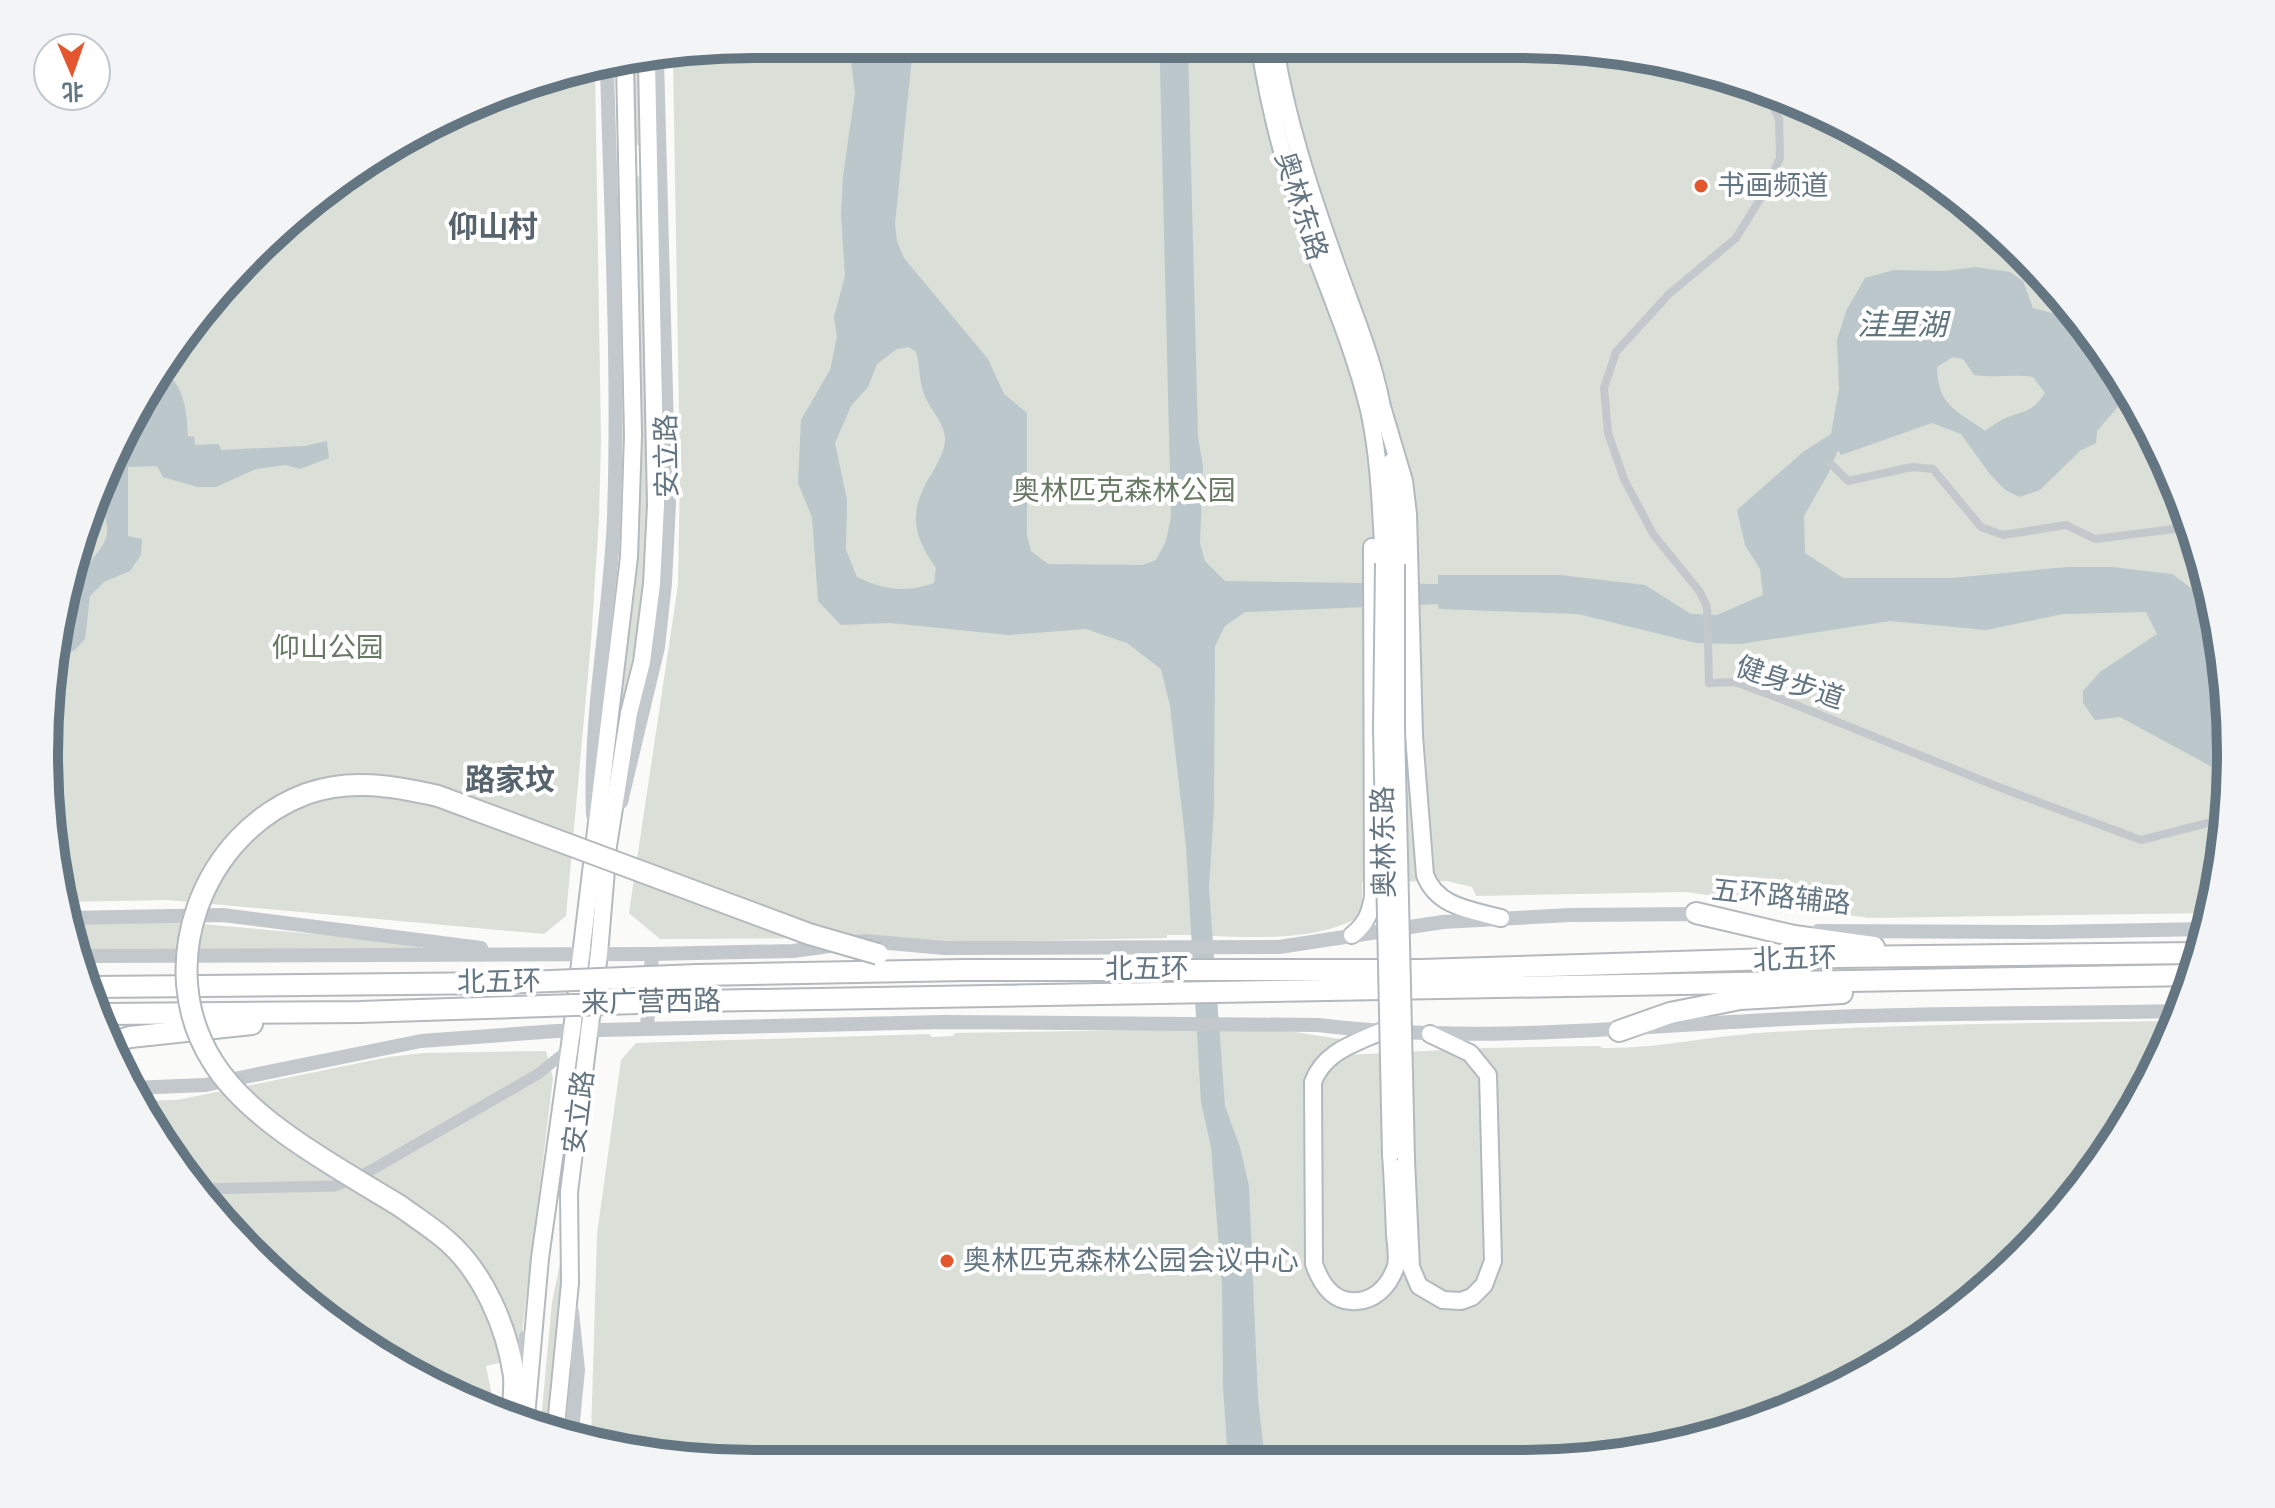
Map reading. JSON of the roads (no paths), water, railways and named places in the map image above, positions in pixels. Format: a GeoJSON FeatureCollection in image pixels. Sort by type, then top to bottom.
{"type":"FeatureCollection","features":[{"type":"Feature","properties":{"kind":"highway"},"geometry":{"type":"LineString","coordinates":[[514,1407],[514,1377],[492,1304],[473,1271],[447,1240],[257,1112],[229,1086],[211,1060],[194,1020],[187,980],[187,950],[195,909],[210,877],[235,843],[270,812],[307,794],[345,786],[388,785],[438,796],[809,934],[878,954],[934,967],[964,970]]}},
{"type":"Feature","properties":{"kind":"highway"},"geometry":{"type":"LineString","coordinates":[[1696,913],[1794,936],[1926,956]]}},
{"type":"Feature","properties":{"kind":"highway","name":"北五环"},"geometry":{"type":"LineString","coordinates":[[109,1014],[360,1012],[1164,991],[1235,980],[1421,970],[1926,956],[2187,953]]}},
{"type":"Feature","properties":{"kind":"highway","name":"北五环"},"geometry":{"type":"LineString","coordinates":[[98,987],[504,983],[697,975],[964,970],[1162,969],[1235,980],[2181,975]]}},
{"type":"Feature","properties":{"kind":"highway"},"geometry":{"type":"LineString","coordinates":[[94,974],[155,986]]}},
{"type":"Feature","properties":{"kind":"highway"},"geometry":{"type":"LineString","coordinates":[[1619,1031],[1670,1013],[1740,999],[1834,994],[1993,978]]}},
{"type":"Feature","properties":{"kind":"highway"},"geometry":{"type":"LineString","coordinates":[[120,1040],[360,1012]]}},
{"type":"Feature","properties":{"kind":"main road","name":"奥林东路"},"geometry":{"type":"LineString","coordinates":[[1262,58],[1278,135],[1297,202],[1376,412],[1392,469],[1397,1264],[1387,1285],[1373,1298],[1361,1302],[1345,1301],[1320,1282],[1314,1264],[1313,1082],[1319,1066],[1338,1051],[1380,1032]]}},
{"type":"Feature","properties":{"kind":"main road","name":"奥林东路"},"geometry":{"type":"LineString","coordinates":[[1276,58],[1300,158],[1370,358],[1376,412]]}},
{"type":"Feature","properties":{"kind":"main road","name":"安立路"},"geometry":{"type":"LineString","coordinates":[[526,1412],[540,1258],[581,954],[601,845],[642,662],[652,584],[656,505],[647,66]]}},
{"type":"Feature","properties":{"kind":"main road","name":"安立路"},"geometry":{"type":"LineString","coordinates":[[557,1421],[570,1283],[569,1192],[599,954],[601,845],[629,557],[633,435],[625,70]]}},
{"type":"Feature","properties":{"kind":"main road"},"geometry":{"type":"LineString","coordinates":[[1376,412],[1368,466],[1391,567],[1411,613],[1414,736],[1423,865],[1430,889],[1448,903],[1501,918]]}},
{"type":"Feature","properties":{"kind":"main road"},"geometry":{"type":"LineString","coordinates":[[1352,935],[1363,926],[1370,914],[1373,897],[1373,609],[1391,567]]}},
{"type":"Feature","properties":{"kind":"main road"},"geometry":{"type":"LineString","coordinates":[[1371,856],[1383,866],[1417,869],[1423,865]]}},
{"type":"Feature","properties":{"kind":"main road","name":"奥林东路"},"geometry":{"type":"LineString","coordinates":[[1398,1157],[1411,1267],[1419,1286],[1443,1300],[1461,1301],[1472,1297],[1484,1285],[1493,1261],[1488,1075],[1470,1053],[1430,1034]]}},
{"type":"Feature","properties":{"kind":"street","name":"安立路"},"geometry":{"type":"LineString","coordinates":[[601,845],[628,777],[655,660],[665,583],[669,504],[657,65]]}},
{"type":"Feature","properties":{"kind":"street","name":"安立路"},"geometry":{"type":"LineString","coordinates":[[601,845],[591,768],[611,565],[616,435],[607,74]]}},
{"type":"Feature","properties":{"kind":"street","name":"健身步道"},"geometry":{"type":"LineString","coordinates":[[1773,106],[1779,119],[1780,158],[1765,191],[1736,238],[1669,294],[1616,352],[1604,388],[1608,433],[1624,479],[1653,534],[1700,592],[1707,607],[1709,683],[1735,682],[2141,840],[2214,822]]}},
{"type":"Feature","properties":{"kind":"street"},"geometry":{"type":"LineString","coordinates":[[1832,465],[1848,481],[1912,467],[1933,469],[1981,527],[2003,535],[2066,525],[2095,539],[2179,528]]}},
{"type":"Feature","properties":{"kind":"street","name":"五环路辅路"},"geometry":{"type":"LineString","coordinates":[[537,955],[793,951],[866,941],[945,948],[1279,947],[1443,922],[1696,913],[1824,932],[2194,929]]}},
{"type":"Feature","properties":{"kind":"street"},"geometry":{"type":"LineString","coordinates":[[78,918],[223,915],[537,955]]}},
{"type":"Feature","properties":{"kind":"street"},"geometry":{"type":"LineString","coordinates":[[647,1028],[652,954]]}},
{"type":"Feature","properties":{"kind":"street"},"geometry":{"type":"LineString","coordinates":[[88,956],[537,955]]}},
{"type":"Feature","properties":{"kind":"street","name":"来广营西路"},"geometry":{"type":"LineString","coordinates":[[143,1087],[205,1085],[421,1041],[572,1030],[944,1022],[1318,1025],[1430,1034],[1619,1031],[1787,1019],[2167,1011]]}},
{"type":"Feature","properties":{"kind":"street"},"geometry":{"type":"LineString","coordinates":[[211,1189],[335,1186],[368,1172],[538,1074],[569,1049]]}},
{"type":"Feature","properties":{"kind":"street","name":"安立路"},"geometry":{"type":"LineString","coordinates":[[515,1407],[528,1315],[540,1258]]}},
{"type":"Feature","properties":{"kind":"street","name":"安立路"},"geometry":{"type":"LineString","coordinates":[[570,1283],[578,1370],[573,1426]]}},
{"type":"Feature","properties":{"kind":"water","name":"洼里湖"},"geometry":{"type":"Polygon","coordinates":[[[851,58],[912,58],[895,224],[897,241],[904,258],[988,359],[1004,394],[1027,413],[1027,535],[1031,551],[1048,564],[1143,565],[1156,560],[1166,541],[1171,517],[1160,58],[1188,58],[1198,437],[1203,466],[1200,543],[1205,561],[1225,581],[1438,584],[1438,575],[1560,575],[1645,585],[1691,614],[1717,615],[1763,595],[1760,569],[1745,545],[1737,510],[1803,452],[1831,434],[1839,389],[1837,340],[1846,311],[1865,278],[1894,270],[1944,271],[1976,267],[2010,272],[2023,281],[2033,308],[2051,313],[2057,311],[2100,367],[2122,402],[2097,431],[2096,443],[2080,451],[2040,490],[2020,497],[2005,490],[1989,473],[1961,434],[1932,423],[1841,455],[1838,450],[1804,516],[1805,553],[1843,578],[1952,578],[2067,567],[2112,567],[2172,574],[2198,593],[2204,618],[2216,708],[2217,769],[2120,717],[2095,720],[2083,703],[2083,691],[2100,672],[2157,634],[2146,612],[2063,614],[1986,630],[1890,621],[1740,644],[1696,643],[1578,614],[1439,609],[1438,604],[1245,612],[1225,626],[1215,646],[1214,808],[1209,888],[1225,1106],[1240,1147],[1249,1186],[1258,1399],[1264,1450],[1227,1450],[1222,1285],[1211,1147],[1201,1102],[1186,846],[1170,706],[1161,669],[1127,643],[1086,629],[1008,635],[890,623],[841,625],[818,601],[812,517],[798,483],[801,420],[830,370],[837,337],[834,317],[845,276],[841,214],[855,93],[851,58]],[[909,347],[897,349],[877,364],[868,387],[851,406],[835,443],[847,500],[846,550],[857,577],[895,589],[934,583],[936,568],[922,544],[916,521],[919,499],[945,442],[942,426],[922,389],[916,352],[909,347]],[[1953,357],[1937,367],[1941,391],[1951,406],[1985,431],[2033,407],[2045,393],[2033,377],[1974,375],[1963,359],[1953,357]]]}},
{"type":"Feature","properties":{"kind":"water"},"geometry":{"type":"Polygon","coordinates":[[[169,376],[180,391],[188,436],[194,437],[195,445],[219,444],[221,450],[305,446],[327,441],[329,458],[300,469],[286,465],[256,469],[216,487],[197,487],[163,477],[157,466],[128,467],[128,536],[142,539],[141,555],[130,571],[104,582],[90,596],[85,639],[75,650],[66,653],[80,580],[84,579],[107,533],[103,510],[130,446],[169,376]]]}},
{"type":"Feature","properties":{"kind":"place","name":"书画频道"},"geometry":{"type":"Point","coordinates":[1701,186]}},
{"type":"Feature","properties":{"kind":"place","name":"奥林匹克森林公园会议中心"},"geometry":{"type":"Point","coordinates":[947,1261]}},
{"type":"Feature","properties":{"kind":"district","name":"仰山村"},"geometry":{"type":"Point","coordinates":[493,227]}},
{"type":"Feature","properties":{"kind":"district","name":"路家坟"},"geometry":{"type":"Point","coordinates":[510,780]}},
{"type":"Feature","properties":{"kind":"park label","name":"奥林匹克森林公园"},"geometry":{"type":"Point","coordinates":[1124,491]}},
{"type":"Feature","properties":{"kind":"park label","name":"仰山公园"},"geometry":{"type":"Point","coordinates":[328,648]}}]}
